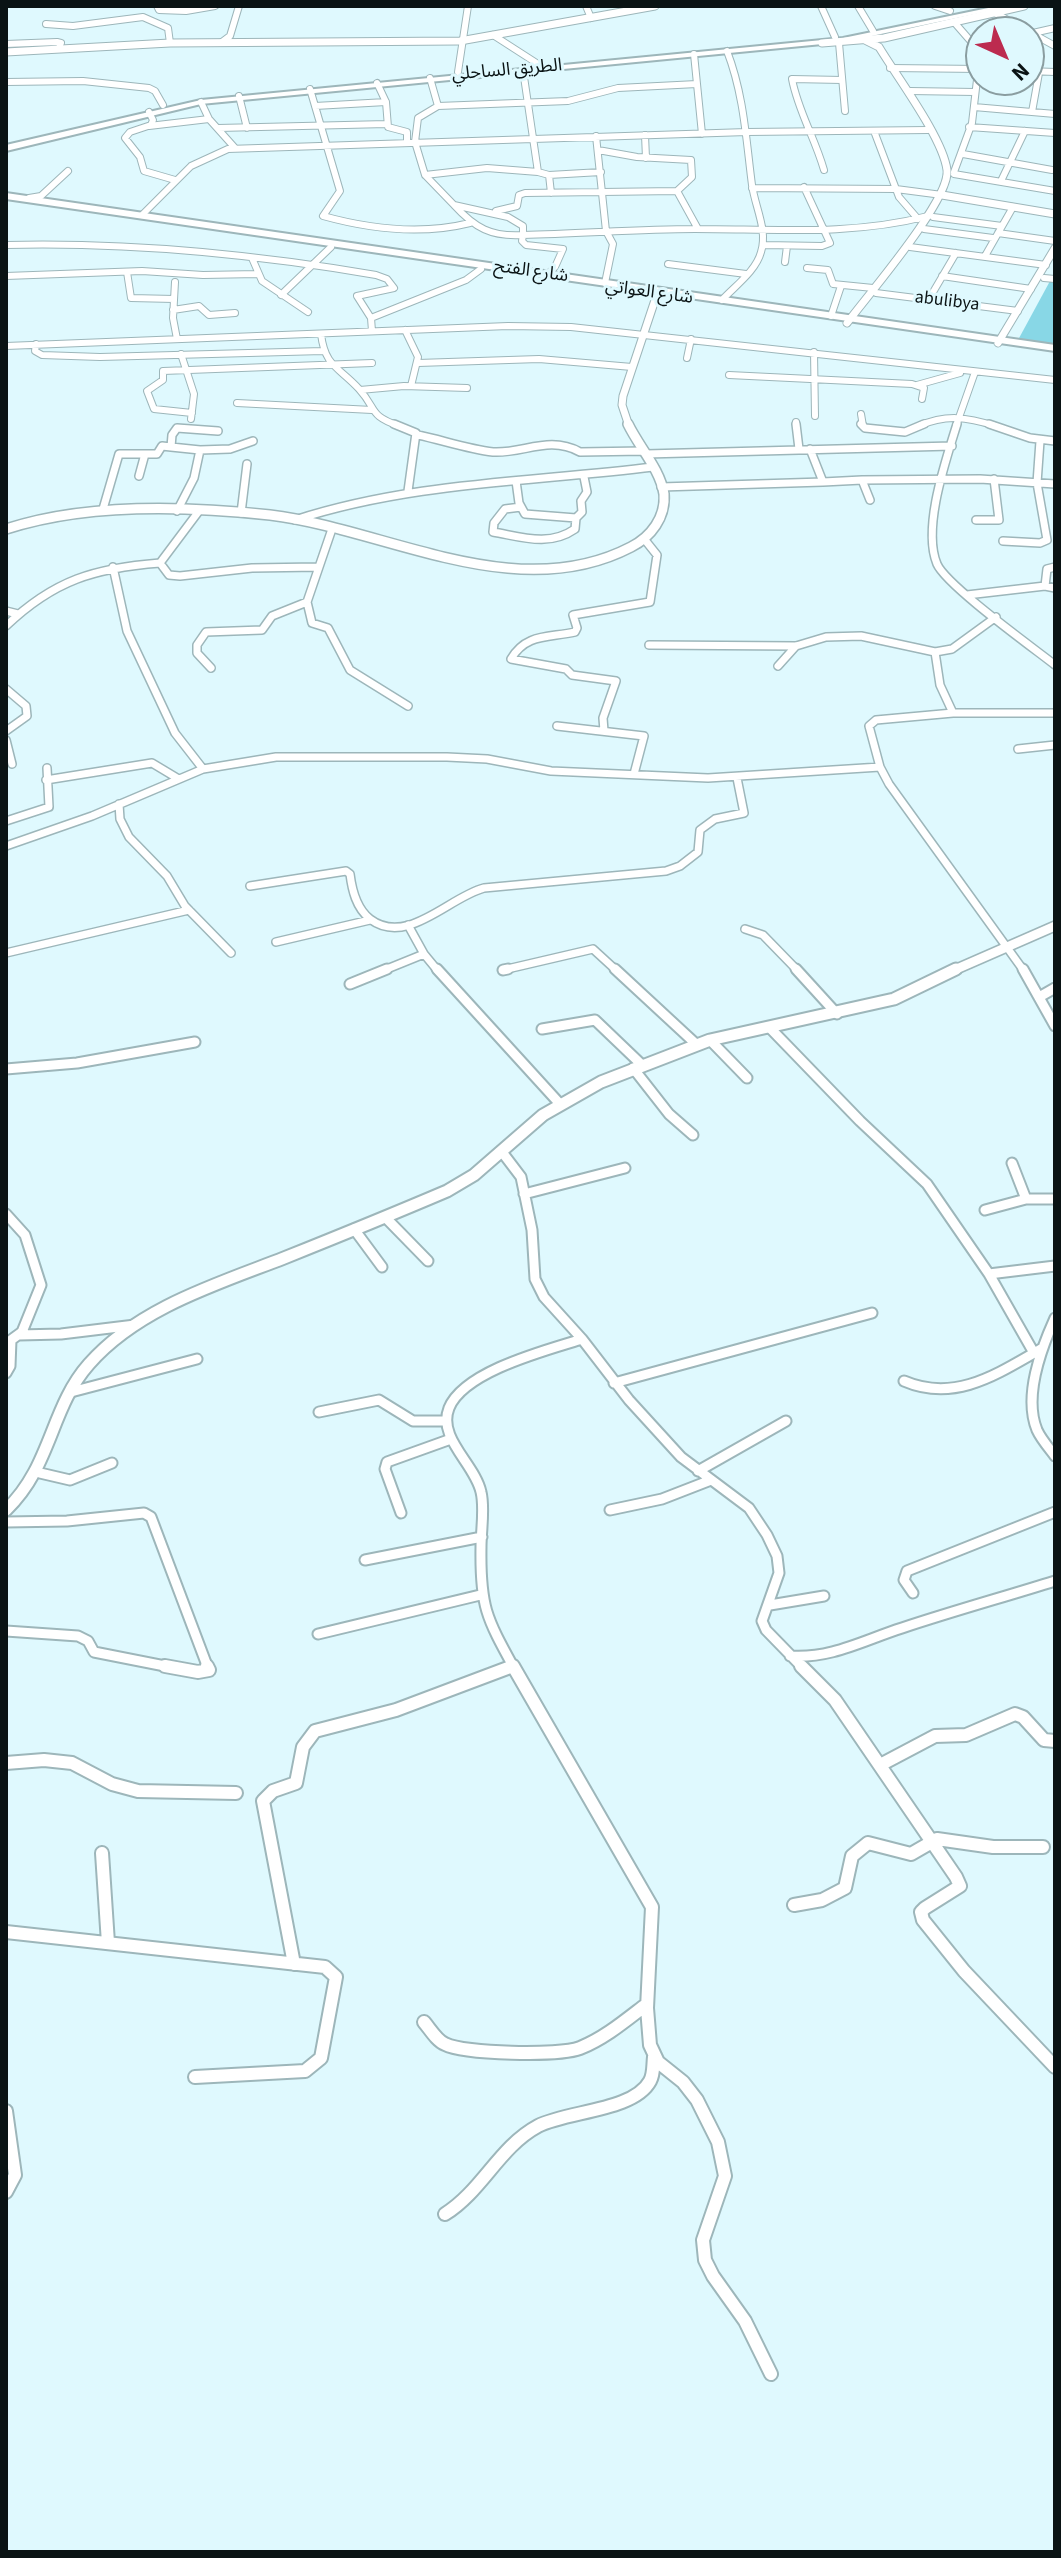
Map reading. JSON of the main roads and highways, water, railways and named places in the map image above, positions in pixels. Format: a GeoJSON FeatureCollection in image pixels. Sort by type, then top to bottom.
{"type":"FeatureCollection","features":[{"type":"Feature","properties":{"kind":"main road"},"geometry":{"type":"LineString","coordinates":[[890,28],[970,6]]}},
{"type":"Feature","properties":{"kind":"main road","name":"الطريق الساحلي"},"geometry":{"type":"LineString","coordinates":[[6,146],[149,112],[239,96],[710,52],[730,56],[748,49],[898,31],[1009,6]]}},
{"type":"Feature","properties":{"kind":"main road","name":"الطريق الساحلي"},"geometry":{"type":"LineString","coordinates":[[6,146],[163,105],[246,92],[837,40],[993,11]]}},
{"type":"Feature","properties":{"kind":"main road"},"geometry":{"type":"LineString","coordinates":[[943,195],[1055,213],[1013,207],[943,195]]}},
{"type":"Feature","properties":{"kind":"main road","name":"شارع الفتح"},"geometry":{"type":"LineString","coordinates":[[6,198],[142,215],[851,321]]}},
{"type":"Feature","properties":{"kind":"main road","name":"شارع العواتي"},"geometry":{"type":"LineString","coordinates":[[6,198],[1055,350]]}}]}
